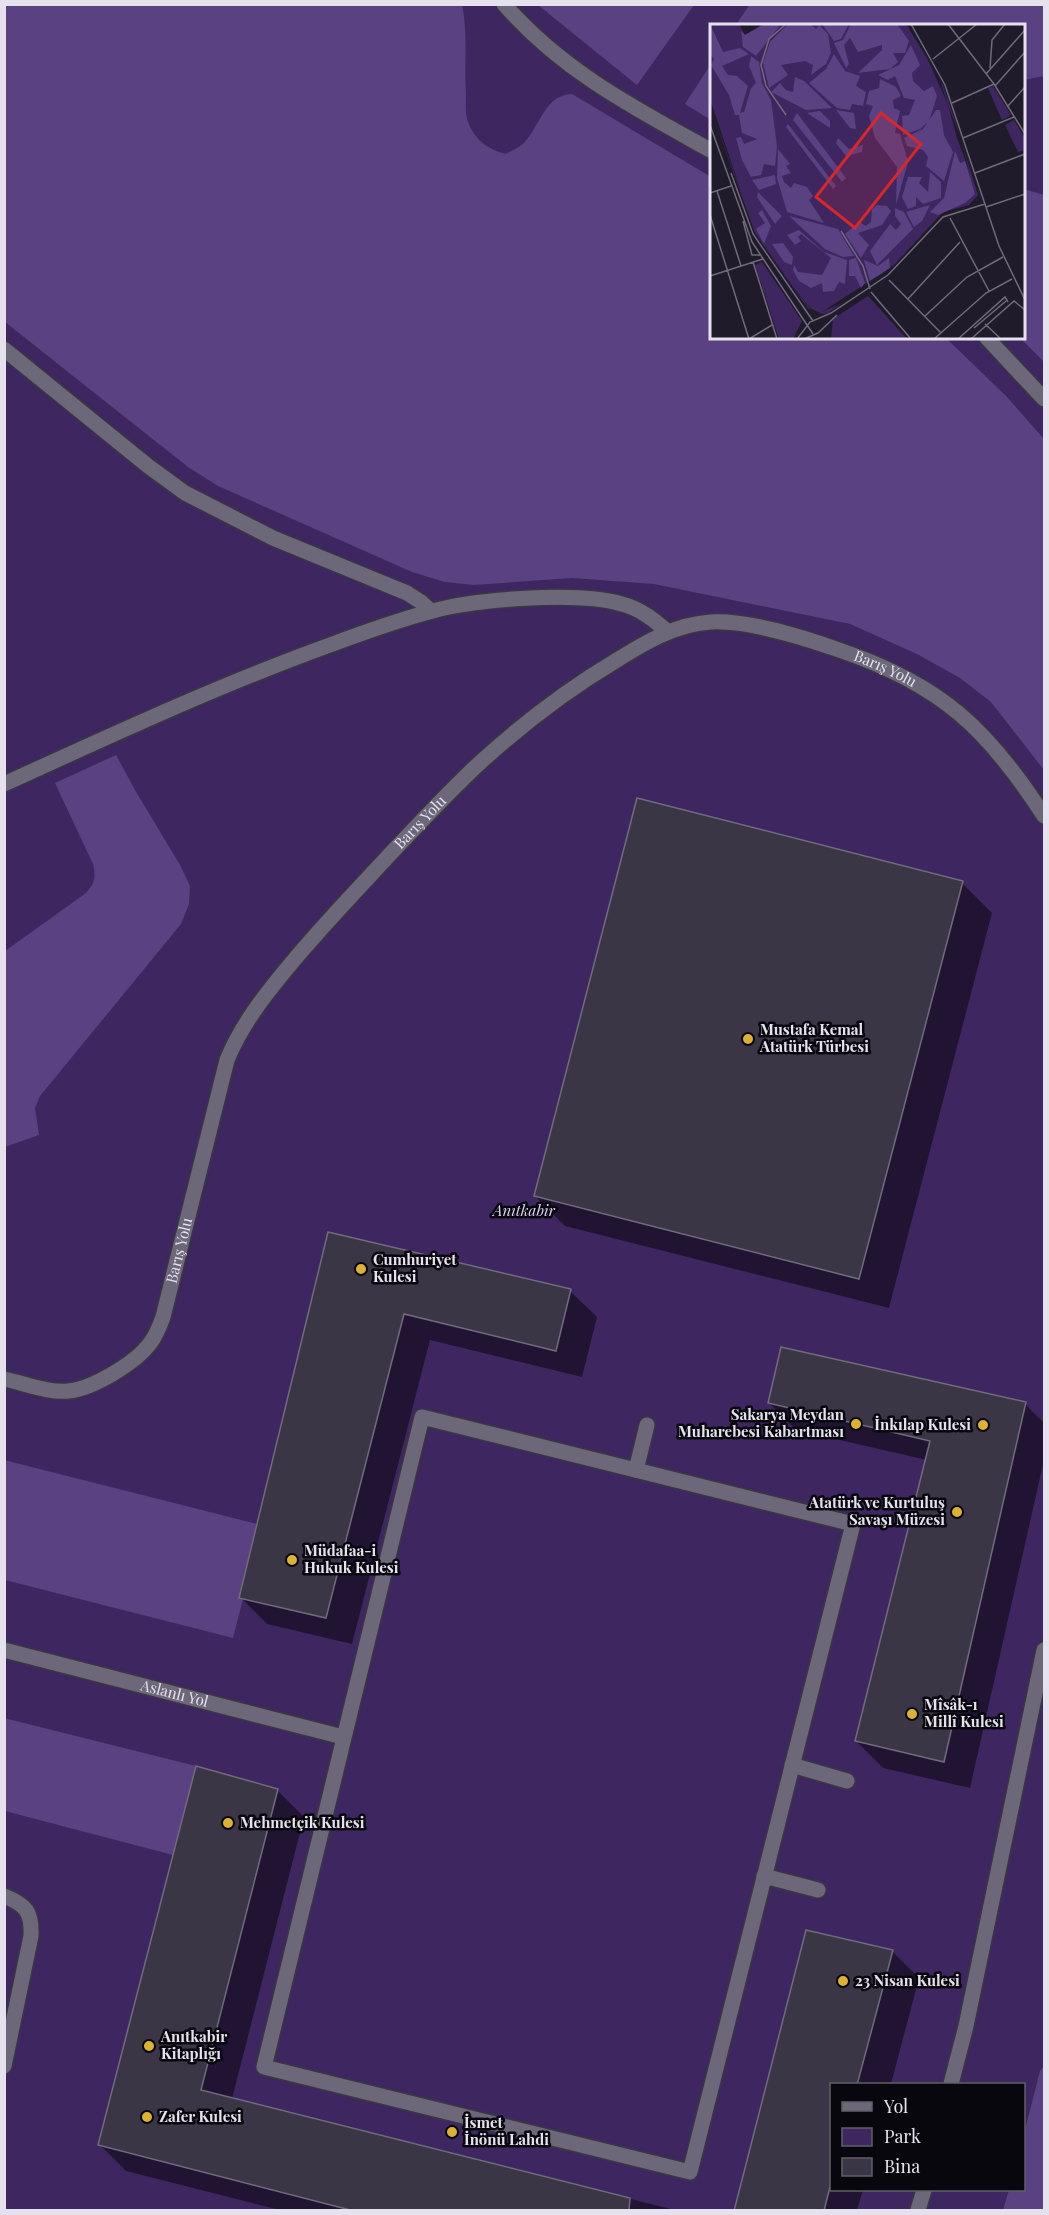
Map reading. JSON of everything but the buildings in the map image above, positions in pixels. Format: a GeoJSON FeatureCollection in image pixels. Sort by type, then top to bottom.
{"type":"FeatureCollection","features":[{"type":"Feature","properties":{"kind":"street"},"geometry":{"type":"LineString","coordinates":[[504,4],[550,50],[592,83],[710,150]]}},
{"type":"Feature","properties":{"kind":"street"},"geometry":{"type":"LineString","coordinates":[[988,339],[1044,399]]}},
{"type":"Feature","properties":{"kind":"street"},"geometry":{"type":"LineString","coordinates":[[4,350],[185,493],[273,538],[407,593],[430,611]]}},
{"type":"Feature","properties":{"kind":"street"},"geometry":{"type":"LineString","coordinates":[[4,784],[273,666],[430,611],[513,600],[576,598],[609,601],[633,608],[654,619],[668,632]]}},
{"type":"Feature","properties":{"kind":"street","name":"Barış Yolu"},"geometry":{"type":"LineString","coordinates":[[4,1378],[48,1389],[68,1391],[80,1389],[113,1373],[136,1358],[150,1344],[163,1317],[226,1060],[240,1031],[256,1006],[342,906],[453,788],[485,758],[552,703],[626,654],[668,632],[708,622],[746,625],[812,640],[871,661],[909,678],[944,700],[982,734],[1009,766],[1044,816]]}},
{"type":"Feature","properties":{"kind":"street"},"geometry":{"type":"LineString","coordinates":[[422,1417],[636,1470],[853,1524],[690,2172],[264,2067],[422,1417]]}},
{"type":"Feature","properties":{"kind":"street"},"geometry":{"type":"LineString","coordinates":[[636,1470],[647,1425]]}},
{"type":"Feature","properties":{"kind":"street","name":"Aslanlı Yol"},"geometry":{"type":"LineString","coordinates":[[4,1650],[343,1737]]}},
{"type":"Feature","properties":{"kind":"street"},"geometry":{"type":"LineString","coordinates":[[952,2083],[966,2026],[1044,1650]]}},
{"type":"Feature","properties":{"kind":"street"},"geometry":{"type":"LineString","coordinates":[[792,1765],[847,1781]]}},
{"type":"Feature","properties":{"kind":"street"},"geometry":{"type":"LineString","coordinates":[[764,1876],[818,1890]]}},
{"type":"Feature","properties":{"kind":"street"},"geometry":{"type":"LineString","coordinates":[[4,1896],[19,1903],[29,1913],[32,1921],[31,1936],[4,2066]]}},
{"type":"Feature","properties":{"kind":"street"},"geometry":{"type":"LineString","coordinates":[[918,2211],[924,2191]]}},
{"type":"Feature","properties":{"kind":"green space","name":"Anıtkabir"},"geometry":{"type":"Polygon","coordinates":[[[5,5],[1044,5],[1044,2210],[5,2210],[5,5]]]}},
{"type":"Feature","properties":{"kind":"shaded area"},"geometry":{"type":"Polygon","coordinates":[[[750,4],[1044,5],[1044,76],[1025,80],[1025,24],[737,24],[750,4]]]}},
{"type":"Feature","properties":{"kind":"shaded area"},"geometry":{"type":"Polygon","coordinates":[[[4,5],[462,5],[465,37],[466,116],[474,134],[488,147],[506,154],[519,147],[529,137],[543,113],[555,100],[572,94],[710,176],[710,339],[947,339],[1007,397],[1044,439],[1044,770],[991,702],[960,678],[917,654],[850,624],[654,584],[572,578],[474,585],[445,582],[412,572],[218,486],[188,467],[5,322],[4,5]]]}},
{"type":"Feature","properties":{"kind":"shaded area"},"geometry":{"type":"Polygon","coordinates":[[[538,5],[694,5],[637,85],[538,5]]]}},
{"type":"Feature","properties":{"kind":"shaded area"},"geometry":{"type":"Polygon","coordinates":[[[710,66],[710,119],[685,104],[710,66]]]}},
{"type":"Feature","properties":{"kind":"shaded area"},"geometry":{"type":"Polygon","coordinates":[[[1025,189],[1044,195],[1044,362],[1021,339],[1025,339],[1025,189]]]}},
{"type":"Feature","properties":{"kind":"shaded area"},"geometry":{"type":"Polygon","coordinates":[[[116,755],[180,865],[190,886],[189,904],[181,924],[40,1096],[35,1108],[39,1135],[5,1147],[5,951],[86,893],[93,883],[93,864],[55,783],[116,755]]]}},
{"type":"Feature","properties":{"kind":"shaded area"},"geometry":{"type":"Polygon","coordinates":[[[4,1460],[257,1524],[239,1597],[243,1599],[233,1638],[5,1580],[4,1460]]]}},
{"type":"Feature","properties":{"kind":"shaded area"},"geometry":{"type":"Polygon","coordinates":[[[4,1718],[196,1766],[173,1855],[5,1811],[4,1718]]]}},
{"type":"Feature","properties":{"kind":"shaded area"},"geometry":{"type":"Polygon","coordinates":[[[1044,2066],[1044,2210],[1003,2210],[1009,2191],[1025,2191],[1025,2130],[1040,2071],[1044,2066]]]}},
{"type":"Feature","properties":{"kind":"place","name":"Mustafa Kemal Atatürk Türbesi"},"geometry":{"type":"Point","coordinates":[748,1039]}},
{"type":"Feature","properties":{"kind":"place","name":"Cumhuriyet Kulesi"},"geometry":{"type":"Point","coordinates":[361,1269]}},
{"type":"Feature","properties":{"kind":"place","name":"Sakarya Meydan Muharebesi Kabartması"},"geometry":{"type":"Point","coordinates":[856,1424]}},
{"type":"Feature","properties":{"kind":"place","name":"İnkılap Kulesi"},"geometry":{"type":"Point","coordinates":[983,1425]}},
{"type":"Feature","properties":{"kind":"place","name":"Atatürk ve Kurtuluş Savaşı Müzesi"},"geometry":{"type":"Point","coordinates":[957,1512]}},
{"type":"Feature","properties":{"kind":"place","name":"Müdafaa-i Hukuk Kulesi"},"geometry":{"type":"Point","coordinates":[292,1560]}},
{"type":"Feature","properties":{"kind":"place","name":"Mîsâk-ı Millî Kulesi"},"geometry":{"type":"Point","coordinates":[912,1714]}},
{"type":"Feature","properties":{"kind":"place","name":"Mehmetçik Kulesi"},"geometry":{"type":"Point","coordinates":[228,1823]}},
{"type":"Feature","properties":{"kind":"place","name":"23 Nisan Kulesi"},"geometry":{"type":"Point","coordinates":[843,1981]}},
{"type":"Feature","properties":{"kind":"place","name":"Anıtkabir Kitaplığı"},"geometry":{"type":"Point","coordinates":[149,2046]}},
{"type":"Feature","properties":{"kind":"place","name":"Zafer Kulesi"},"geometry":{"type":"Point","coordinates":[147,2117]}},
{"type":"Feature","properties":{"kind":"place","name":"İsmet İnönü Lahdi"},"geometry":{"type":"Point","coordinates":[452,2132]}}]}
